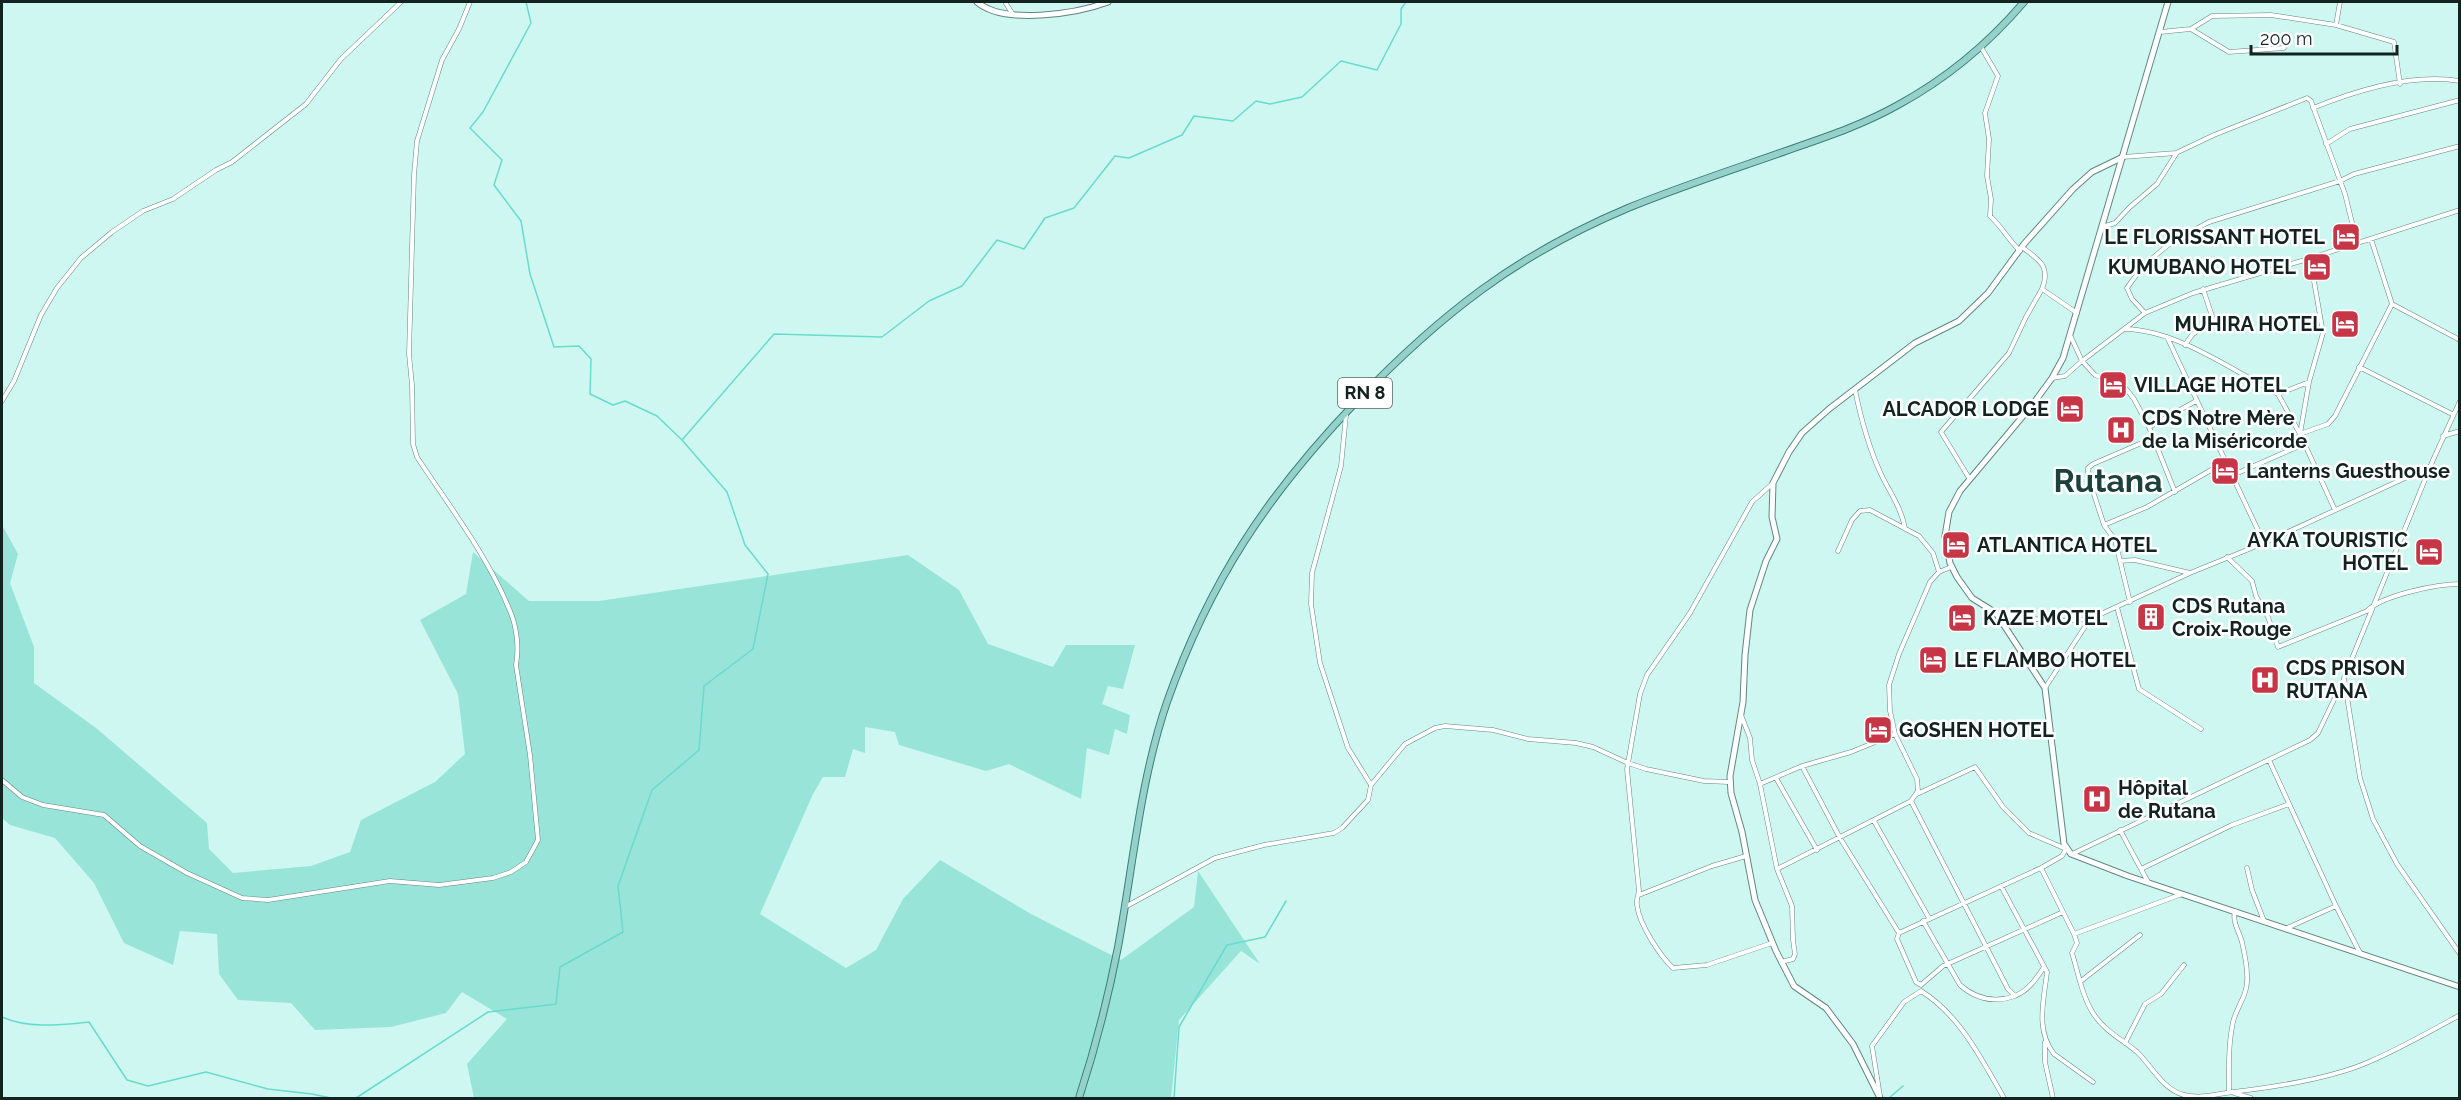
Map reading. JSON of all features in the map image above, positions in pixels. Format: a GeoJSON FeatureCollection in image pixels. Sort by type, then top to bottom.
{"type":"FeatureCollection","features":[{"type":"Feature","properties":{"kind":"main road"},"geometry":{"type":"LineString","coordinates":[[977,2],[983,7],[1012,13],[1045,16],[1108,2]]}},
{"type":"Feature","properties":{"kind":"main road","name":"RN 8"},"geometry":{"type":"LineString","coordinates":[[1079,1098],[1102,1017],[1124,908],[1145,783],[1167,703],[1191,639],[1234,557],[1266,506],[1317,443],[1380,378],[1451,312],[1526,259],[1584,227],[1645,201],[1879,116],[1941,79],[1981,46],[2024,2]]}},
{"type":"Feature","properties":{"kind":"main road"},"geometry":{"type":"LineString","coordinates":[[2168,2],[2071,337],[2052,378],[1969,478],[1953,502],[1946,523],[1946,550],[1952,567],[1972,598],[1996,613],[2044,688],[2066,849],[2072,854],[2182,894],[2460,987]]}},
{"type":"Feature","properties":{"kind":"main road"},"geometry":{"type":"LineString","coordinates":[[1880,1098],[1853,1044],[1826,1008],[1794,986],[1781,962],[1755,900],[1729,782],[1743,702],[1750,610],[1766,561],[1778,539],[1772,517],[1773,483],[1802,433],[1915,343],[1959,321],[1988,293],[2021,249],[2078,184],[2092,172],[2122,157]]}},
{"type":"Feature","properties":{"kind":"street"},"geometry":{"type":"LineString","coordinates":[[2,401],[14,381],[41,315],[57,288],[81,258],[112,232],[143,211],[173,199],[232,162],[306,104],[341,59],[401,2]]}},
{"type":"Feature","properties":{"kind":"street"},"geometry":{"type":"LineString","coordinates":[[2,780],[22,797],[43,805],[104,815],[140,846],[163,861],[226,892],[254,900],[268,900],[390,881],[439,885],[493,878],[511,872],[526,862],[534,850],[538,840],[531,766],[516,666],[518,655],[516,631],[511,612],[477,549],[417,457],[413,444],[412,385],[408,354],[417,141],[442,60],[459,29],[470,2]]}},
{"type":"Feature","properties":{"kind":"street"},"geometry":{"type":"LineString","coordinates":[[1005,2],[1012,13]]}},
{"type":"Feature","properties":{"kind":"street"},"geometry":{"type":"LineString","coordinates":[[2336,25],[2340,2]]}},
{"type":"Feature","properties":{"kind":"street"},"geometry":{"type":"LineString","coordinates":[[2160,32],[2191,29],[2212,16],[2231,15],[2271,15],[2336,25],[2394,42],[2400,84]]}},
{"type":"Feature","properties":{"kind":"street"},"geometry":{"type":"LineString","coordinates":[[2191,29],[2229,52],[2283,48]]}},
{"type":"Feature","properties":{"kind":"street"},"geometry":{"type":"LineString","coordinates":[[1969,478],[1941,432],[2010,353],[2046,279],[2043,265],[2005,236],[2004,229],[1990,216],[1991,199],[1987,176],[1989,139],[1985,113],[1998,76],[1981,46]]}},
{"type":"Feature","properties":{"kind":"street"},"geometry":{"type":"LineString","coordinates":[[2313,108],[2353,94],[2423,78],[2460,81]]}},
{"type":"Feature","properties":{"kind":"street"},"geometry":{"type":"LineString","coordinates":[[2122,157],[2176,153],[2214,135],[2307,98],[2311,101],[2340,181],[2356,243]]}},
{"type":"Feature","properties":{"kind":"street"},"geometry":{"type":"LineString","coordinates":[[2326,144],[2350,129],[2460,100]]}},
{"type":"Feature","properties":{"kind":"street"},"geometry":{"type":"LineString","coordinates":[[2194,230],[2273,200],[2340,181],[2354,174],[2460,146]]}},
{"type":"Feature","properties":{"kind":"street"},"geometry":{"type":"LineString","coordinates":[[2102,227],[2115,223],[2157,184],[2176,153]]}},
{"type":"Feature","properties":{"kind":"street"},"geometry":{"type":"LineString","coordinates":[[2052,378],[2063,377],[2145,314],[2203,289],[2308,259],[2460,210]]}},
{"type":"Feature","properties":{"kind":"street"},"geometry":{"type":"LineString","coordinates":[[2145,314],[2132,299],[2127,288],[2136,275],[2157,254],[2180,237]]}},
{"type":"Feature","properties":{"kind":"street"},"geometry":{"type":"LineString","coordinates":[[2371,239],[2392,304],[2460,340]]}},
{"type":"Feature","properties":{"kind":"street"},"geometry":{"type":"LineString","coordinates":[[2300,434],[2308,382],[2323,333],[2316,289],[2308,259]]}},
{"type":"Feature","properties":{"kind":"street"},"geometry":{"type":"LineString","coordinates":[[2042,289],[2078,313]]}},
{"type":"Feature","properties":{"kind":"street"},"geometry":{"type":"LineString","coordinates":[[2185,345],[2192,335],[2213,319],[2203,289]]}},
{"type":"Feature","properties":{"kind":"street"},"geometry":{"type":"LineString","coordinates":[[2300,434],[2328,424],[2335,416],[2392,304]]}},
{"type":"Feature","properties":{"kind":"street"},"geometry":{"type":"LineString","coordinates":[[2124,328],[2143,329],[2167,337],[2278,394],[2300,434],[2335,510]]}},
{"type":"Feature","properties":{"kind":"street"},"geometry":{"type":"LineString","coordinates":[[2071,337],[2082,361],[2095,375],[2123,385],[2134,399],[2149,427],[2175,492]]}},
{"type":"Feature","properties":{"kind":"street"},"geometry":{"type":"LineString","coordinates":[[2167,337],[2264,543]]}},
{"type":"Feature","properties":{"kind":"street"},"geometry":{"type":"LineString","coordinates":[[2359,367],[2452,414]]}},
{"type":"Feature","properties":{"kind":"street"},"geometry":{"type":"LineString","coordinates":[[2278,394],[2308,382]]}},
{"type":"Feature","properties":{"kind":"street"},"geometry":{"type":"LineString","coordinates":[[1855,389],[1864,433],[1882,476],[1902,513],[1905,528]]}},
{"type":"Feature","properties":{"kind":"street"},"geometry":{"type":"LineString","coordinates":[[2149,427],[2196,401]]}},
{"type":"Feature","properties":{"kind":"street"},"geometry":{"type":"LineString","coordinates":[[2072,854],[2310,740],[2318,733],[2344,678],[2452,414],[2460,401]]}},
{"type":"Feature","properties":{"kind":"street"},"geometry":{"type":"LineString","coordinates":[[1346,413],[1341,466],[1312,573],[1311,604],[1320,663],[1330,697],[1348,747],[1371,785]]}},
{"type":"Feature","properties":{"kind":"street"},"geometry":{"type":"LineString","coordinates":[[2443,436],[2460,431]]}},
{"type":"Feature","properties":{"kind":"street"},"geometry":{"type":"LineString","coordinates":[[2130,602],[2115,540],[2104,525],[2088,476],[2088,468],[2153,438]]}},
{"type":"Feature","properties":{"kind":"street"},"geometry":{"type":"LineString","coordinates":[[2231,476],[2304,444]]}},
{"type":"Feature","properties":{"kind":"street"},"geometry":{"type":"LineString","coordinates":[[2104,525],[2175,492],[2224,462]]}},
{"type":"Feature","properties":{"kind":"street"},"geometry":{"type":"LineString","coordinates":[[1996,613],[2050,620],[2090,619],[2430,467]]}},
{"type":"Feature","properties":{"kind":"street"},"geometry":{"type":"LineString","coordinates":[[1772,943],[1707,965],[1673,968],[1664,959],[1644,924],[1636,904],[1638,895],[1628,763],[1640,694],[1647,675],[1690,613],[1752,502],[1773,483]]}},
{"type":"Feature","properties":{"kind":"street"},"geometry":{"type":"LineString","coordinates":[[1838,550],[1852,520],[1860,511],[1870,510],[1919,536],[1933,554],[1939,572]]}},
{"type":"Feature","properties":{"kind":"street"},"geometry":{"type":"LineString","coordinates":[[2227,557],[2252,581],[2278,647],[2367,610],[2373,604],[2403,595],[2460,584]]}},
{"type":"Feature","properties":{"kind":"street"},"geometry":{"type":"LineString","coordinates":[[2120,561],[2135,560],[2190,573]]}},
{"type":"Feature","properties":{"kind":"street"},"geometry":{"type":"LineString","coordinates":[[1777,869],[1874,821],[1911,801],[1916,794],[1917,779],[1895,734],[1890,711],[1889,686],[1899,654],[1930,582],[1939,572],[1952,567]]}},
{"type":"Feature","properties":{"kind":"street"},"geometry":{"type":"LineString","coordinates":[[2117,607],[2139,690],[2200,729]]}},
{"type":"Feature","properties":{"kind":"street"},"geometry":{"type":"LineString","coordinates":[[2044,688],[2090,619]]}},
{"type":"Feature","properties":{"kind":"street"},"geometry":{"type":"LineString","coordinates":[[2344,678],[2360,778],[2373,819],[2397,864],[2460,954]]}},
{"type":"Feature","properties":{"kind":"street"},"geometry":{"type":"LineString","coordinates":[[1740,715],[1750,738],[1752,760],[1760,784],[1777,869],[1792,906],[1792,940],[1795,954],[1793,959],[1781,962]]}},
{"type":"Feature","properties":{"kind":"street"},"geometry":{"type":"LineString","coordinates":[[1124,908],[1215,858],[1264,845],[1334,832],[1342,828],[1368,800],[1371,785],[1405,744],[1435,728],[1445,726],[1493,730],[1528,740],[1576,743],[1593,747],[1628,763],[1704,781],[1729,782]]}},
{"type":"Feature","properties":{"kind":"street"},"geometry":{"type":"LineString","coordinates":[[1760,784],[1802,766],[1851,752],[1895,734]]}},
{"type":"Feature","properties":{"kind":"street"},"geometry":{"type":"LineString","coordinates":[[2269,760],[2360,953]]}},
{"type":"Feature","properties":{"kind":"street"},"geometry":{"type":"LineString","coordinates":[[1802,766],[1840,838],[1899,933]]}},
{"type":"Feature","properties":{"kind":"street"},"geometry":{"type":"LineString","coordinates":[[1916,794],[1975,767],[2003,807],[2029,833],[2066,849],[2062,856],[2041,868],[1899,933],[1897,939],[1916,982],[1921,985],[1949,963],[2063,912]]}},
{"type":"Feature","properties":{"kind":"street"},"geometry":{"type":"LineString","coordinates":[[1776,778],[1817,850]]}},
{"type":"Feature","properties":{"kind":"street"},"geometry":{"type":"LineString","coordinates":[[1911,801],[1986,947],[2014,996]]}},
{"type":"Feature","properties":{"kind":"street"},"geometry":{"type":"LineString","coordinates":[[2141,869],[2232,825],[2289,804]]}},
{"type":"Feature","properties":{"kind":"street"},"geometry":{"type":"LineString","coordinates":[[1874,821],[1929,918]]}},
{"type":"Feature","properties":{"kind":"street"},"geometry":{"type":"LineString","coordinates":[[2120,830],[2148,882]]}},
{"type":"Feature","properties":{"kind":"street"},"geometry":{"type":"LineString","coordinates":[[1638,895],[1712,866],[1746,856]]}},
{"type":"Feature","properties":{"kind":"street"},"geometry":{"type":"LineString","coordinates":[[2041,868],[2074,934],[2077,943],[2072,953],[2089,1008],[2095,1017],[2139,1054],[2152,1072],[2175,1091],[2212,1096],[2292,1084],[2369,1062],[2460,1015]]}},
{"type":"Feature","properties":{"kind":"street"},"geometry":{"type":"LineString","coordinates":[[2247,868],[2252,890],[2264,921]]}},
{"type":"Feature","properties":{"kind":"street"},"geometry":{"type":"LineString","coordinates":[[2001,886],[2047,972],[2043,991],[2042,1026],[2045,1039],[2045,1062],[2053,1098]]}},
{"type":"Feature","properties":{"kind":"street"},"geometry":{"type":"LineString","coordinates":[[2074,934],[2182,894]]}},
{"type":"Feature","properties":{"kind":"street"},"geometry":{"type":"LineString","coordinates":[[2286,929],[2336,906]]}},
{"type":"Feature","properties":{"kind":"street"},"geometry":{"type":"LineString","coordinates":[[2230,1092],[2230,1039],[2233,1019],[2242,1005],[2248,976],[2242,942],[2234,916],[2235,911]]}},
{"type":"Feature","properties":{"kind":"street"},"geometry":{"type":"LineString","coordinates":[[1923,921],[1960,985],[1967,991],[1991,1001],[2004,1000],[2032,985],[2044,967]]}},
{"type":"Feature","properties":{"kind":"street"},"geometry":{"type":"LineString","coordinates":[[2081,981],[2140,934]]}},
{"type":"Feature","properties":{"kind":"street"},"geometry":{"type":"LineString","coordinates":[[2125,1043],[2145,1004],[2161,993],[2184,965]]}},
{"type":"Feature","properties":{"kind":"street"},"geometry":{"type":"LineString","coordinates":[[1880,1098],[1872,1046],[1904,1002],[1921,991],[1936,1000],[1976,1047],[2004,1098]]}},
{"type":"Feature","properties":{"kind":"street"},"geometry":{"type":"LineString","coordinates":[[2045,1039],[2054,1054],[2093,1082]]}},
{"type":"Feature","properties":{"kind":"street"},"geometry":{"type":"LineString","coordinates":[[2230,1092],[2251,1098]]}},
{"type":"Feature","properties":{"kind":"green space"},"geometry":{"type":"Polygon","coordinates":[[[2,525],[18,554],[10,583],[34,647],[34,683],[96,728],[207,823],[209,849],[233,873],[311,866],[350,852],[361,820],[435,782],[465,754],[458,694],[420,620],[466,594],[473,552],[529,601],[599,601],[908,555],[959,590],[988,644],[1053,667],[1066,645],[1135,645],[1123,689],[1108,686],[1102,704],[1130,715],[1127,734],[1115,729],[1109,755],[1087,748],[1081,799],[1009,764],[986,771],[899,745],[895,732],[865,727],[865,753],[853,749],[845,777],[823,777],[813,794],[760,914],[846,968],[876,950],[903,899],[940,860],[1031,914],[1121,960],[1194,907],[1198,871],[1260,964],[1241,951],[1179,1020],[1171,1098],[474,1098],[467,1064],[507,1019],[462,992],[446,1013],[391,1027],[315,1030],[291,1003],[238,1000],[219,974],[217,934],[180,931],[173,965],[124,943],[94,883],[55,838],[10,825],[2,818],[2,525]]]}},
{"type":"Feature","properties":{"kind":"waterway"},"geometry":{"type":"LineString","coordinates":[[356,1098],[488,1012],[556,1004],[560,967],[623,932],[618,886],[652,790],[699,750],[704,686],[753,649],[768,574],[745,545],[727,492],[682,440],[657,416],[625,401],[613,405],[590,394],[591,359],[579,346],[554,347],[530,274],[521,221],[494,185],[502,160],[470,128],[483,112],[531,23],[526,2]]}},
{"type":"Feature","properties":{"kind":"waterway"},"geometry":{"type":"LineString","coordinates":[[682,440],[774,334],[882,337],[929,301],[962,286],[997,240],[1024,249],[1045,218],[1074,208],[1115,156],[1129,158],[1182,135],[1194,116],[1233,121],[1256,101],[1270,104],[1302,97],[1341,61],[1377,70],[1401,24],[1401,9],[1406,2]]}},
{"type":"Feature","properties":{"kind":"waterway"},"geometry":{"type":"LineString","coordinates":[[1174,1098],[1179,1027],[1227,945],[1265,937],[1286,901]]}},
{"type":"Feature","properties":{"kind":"waterway"},"geometry":{"type":"LineString","coordinates":[[2,1017],[34,1025],[89,1022],[127,1080],[148,1086],[206,1072],[268,1089],[331,1098]]}},
{"type":"Feature","properties":{"kind":"waterway"},"geometry":{"type":"LineString","coordinates":[[1889,1098],[1903,1086]]}},
{"type":"Feature","properties":{"kind":"place","name":"LE FLORISSANT HOTEL"},"geometry":{"type":"Point","coordinates":[2346,237]}},
{"type":"Feature","properties":{"kind":"place","name":"KUMUBANO HOTEL"},"geometry":{"type":"Point","coordinates":[2317,267]}},
{"type":"Feature","properties":{"kind":"place","name":"MUHIRA HOTEL"},"geometry":{"type":"Point","coordinates":[2345,324]}},
{"type":"Feature","properties":{"kind":"place","name":"VILLAGE HOTEL"},"geometry":{"type":"Point","coordinates":[2113,385]}},
{"type":"Feature","properties":{"kind":"place","name":"ALCADOR LODGE"},"geometry":{"type":"Point","coordinates":[2070,409]}},
{"type":"Feature","properties":{"kind":"place","name":"CDS Notre Mère de la Miséricorde"},"geometry":{"type":"Point","coordinates":[2121,430]}},
{"type":"Feature","properties":{"kind":"place","name":"Lanterns Guesthouse"},"geometry":{"type":"Point","coordinates":[2225,471]}},
{"type":"Feature","properties":{"kind":"place","name":"ATLANTICA HOTEL"},"geometry":{"type":"Point","coordinates":[1956,545]}},
{"type":"Feature","properties":{"kind":"place","name":"AYKA TOURISTIC HOTEL"},"geometry":{"type":"Point","coordinates":[2429,552]}},
{"type":"Feature","properties":{"kind":"place","name":"CDS Rutana Croix-Rouge"},"geometry":{"type":"Point","coordinates":[2151,617]}},
{"type":"Feature","properties":{"kind":"place","name":"KAZE MOTEL"},"geometry":{"type":"Point","coordinates":[1962,618]}},
{"type":"Feature","properties":{"kind":"place","name":"LE FLAMBO HOTEL"},"geometry":{"type":"Point","coordinates":[1933,660]}},
{"type":"Feature","properties":{"kind":"place","name":"CDS PRISON RUTANA"},"geometry":{"type":"Point","coordinates":[2265,680]}},
{"type":"Feature","properties":{"kind":"place","name":"GOSHEN HOTEL"},"geometry":{"type":"Point","coordinates":[1878,730]}},
{"type":"Feature","properties":{"kind":"place","name":"Hôpital de Rutana"},"geometry":{"type":"Point","coordinates":[2097,799]}},
{"type":"Feature","properties":{"kind":"district","name":"Rutana"},"geometry":{"type":"Point","coordinates":[2108,481]}}]}
